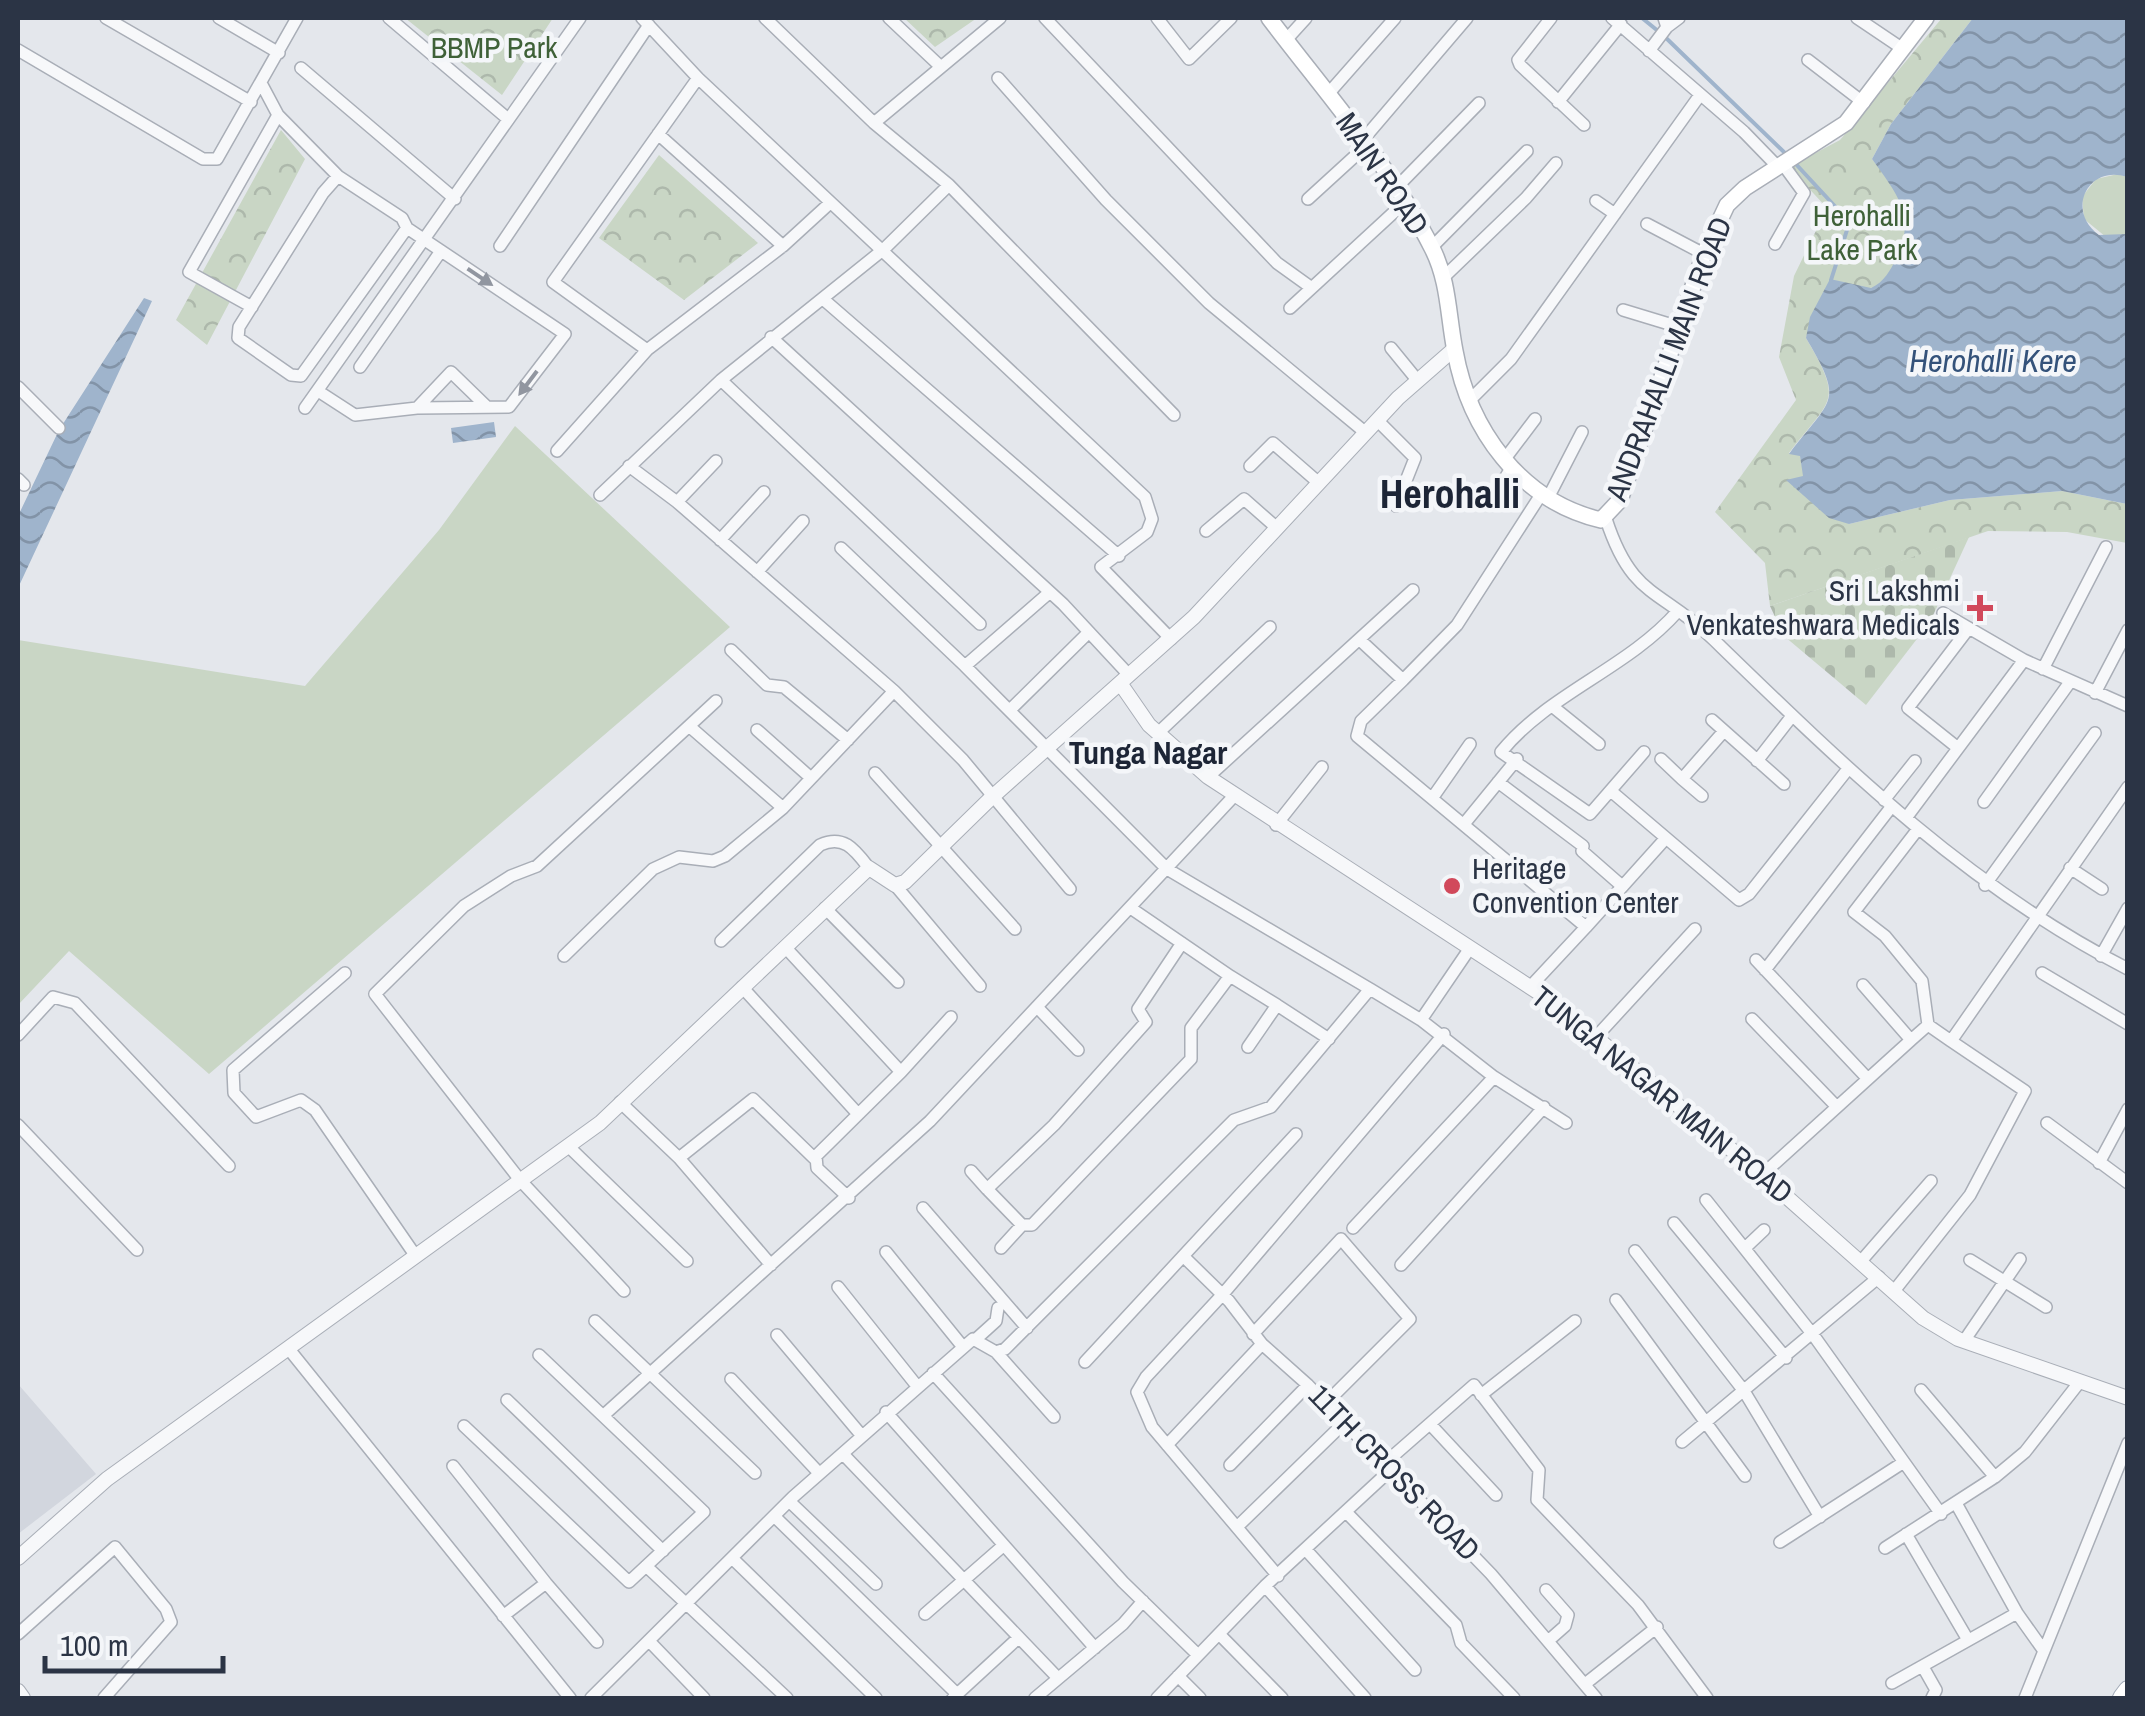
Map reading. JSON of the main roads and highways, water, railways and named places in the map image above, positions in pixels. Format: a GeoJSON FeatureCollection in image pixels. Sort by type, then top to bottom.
{"type":"FeatureCollection","features":[{"type":"Feature","properties":{"kind":"main road","name":"MAIN ROAD"},"geometry":{"type":"LineString","coordinates":[[1269,18],[1401,195],[1432,247],[1444,276],[1454,348]]}},
{"type":"Feature","properties":{"kind":"main road","name":"ANDRAHALLI MAIN ROAD"},"geometry":{"type":"LineString","coordinates":[[1454,348],[1477,422],[1507,464],[1546,495],[1589,517],[1606,519],[1620,500],[1704,254],[1727,205],[1785,162],[1835,133],[1864,103],[1926,18]]}},
{"type":"Feature","properties":{"kind":"main road"},"geometry":{"type":"LineString","coordinates":[[2122,1698],[2128,1690]]}},
{"type":"Feature","properties":{"kind":"water","name":"Herohalli Kere"},"geometry":{"type":"Polygon","coordinates":[[[1973,18],[2127,18],[2127,177],[2101,177],[2092,183],[2083,203],[2089,225],[2099,235],[2127,234],[2127,504],[2062,491],[1950,500],[1849,524],[1829,518],[1786,480],[1803,476],[1800,456],[1789,454],[1824,410],[1828,399],[1826,376],[1806,338],[1810,317],[1830,279],[1871,288],[1891,268],[1902,244],[1904,218],[1896,195],[1872,159],[1891,124],[1973,18]]]}},
{"type":"Feature","properties":{"kind":"water"},"geometry":{"type":"Polygon","coordinates":[[[144,298],[152,301],[18,588],[18,516],[59,430],[144,298]]]}},
{"type":"Feature","properties":{"kind":"water"},"geometry":{"type":"Polygon","coordinates":[[[494,422],[496,437],[453,443],[451,428],[494,422]]]}},
{"type":"Feature","properties":{"kind":"waterway"},"geometry":{"type":"LineString","coordinates":[[1642,18],[1658,31]]}},
{"type":"Feature","properties":{"kind":"waterway"},"geometry":{"type":"LineString","coordinates":[[1665,37],[1787,155]]}},
{"type":"Feature","properties":{"kind":"waterway"},"geometry":{"type":"LineString","coordinates":[[1794,162],[1843,215],[1847,230],[1831,280]]}},
{"type":"Feature","properties":{"kind":"place","name":"Sri Lakshmi Venkateshwara Medicals"},"geometry":{"type":"Point","coordinates":[1980,608]}},
{"type":"Feature","properties":{"kind":"place","name":"Heritage Convention Center"},"geometry":{"type":"Point","coordinates":[1452,886]}},
{"type":"Feature","properties":{"kind":"district","name":"Herohalli"},"geometry":{"type":"Point","coordinates":[1450,494]}},
{"type":"Feature","properties":{"kind":"district","name":"Tunga Nagar"},"geometry":{"type":"Point","coordinates":[1148,753]}},
{"type":"Feature","properties":{"kind":"park label","name":"BBMP Park"},"geometry":{"type":"Point","coordinates":[494,48]}},
{"type":"Feature","properties":{"kind":"park label","name":"Herohalli Lake Park"},"geometry":{"type":"Point","coordinates":[1862,233]}}]}
